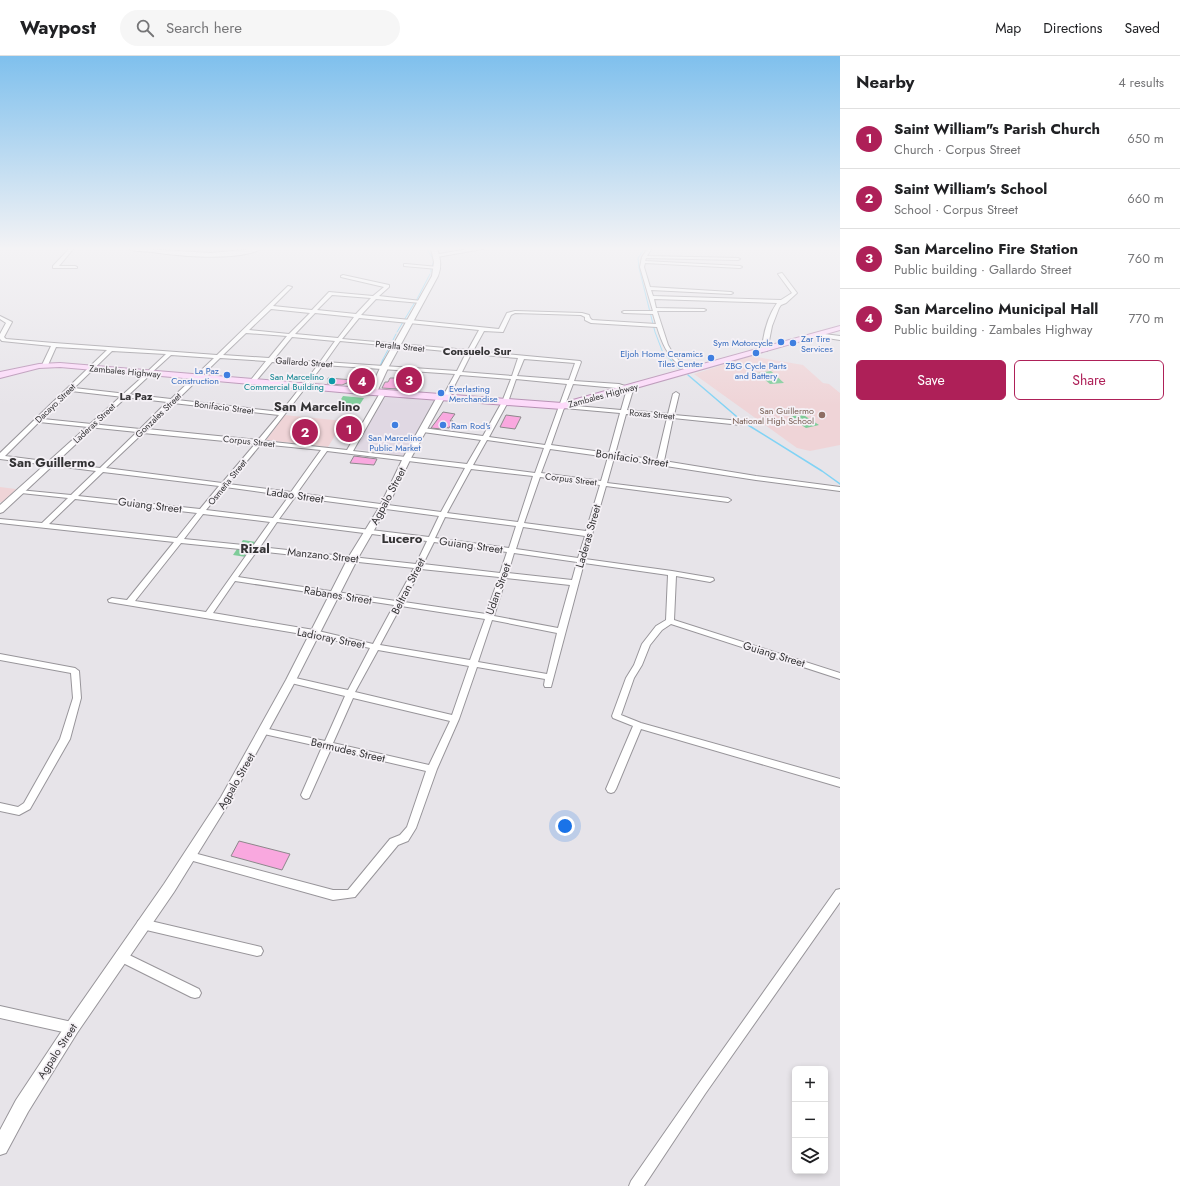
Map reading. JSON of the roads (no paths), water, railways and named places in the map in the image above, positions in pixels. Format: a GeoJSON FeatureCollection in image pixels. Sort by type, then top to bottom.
{"type":"FeatureCollection","features":[{"type":"Feature","properties":{"kind":"main road"},"geometry":{"type":"LineString","coordinates":[[375,388],[384,368],[420,302]]}},
{"type":"Feature","properties":{"kind":"main road","name":"Zambales Highway"},"geometry":{"type":"LineString","coordinates":[[0,375],[45,366],[93,368],[357,390],[375,388],[383,392],[562,406],[840,328]]}},
{"type":"Feature","properties":{"kind":"street","name":"Gonzales Street"},"geometry":{"type":"LineString","coordinates":[[43,526],[276,301]]}},
{"type":"Feature","properties":{"kind":"street"},"geometry":{"type":"LineString","coordinates":[[252,382],[291,335],[324,301]]}},
{"type":"Feature","properties":{"kind":"street","name":"Osmeña Street"},"geometry":{"type":"LineString","coordinates":[[129,602],[306,386],[321,364],[371,301]]}},
{"type":"Feature","properties":{"kind":"street"},"geometry":{"type":"LineString","coordinates":[[405,301],[420,302]]}},
{"type":"Feature","properties":{"kind":"street"},"geometry":{"type":"LineString","coordinates":[[651,301],[653,312],[665,346],[673,358],[689,371]]}},
{"type":"Feature","properties":{"kind":"street"},"geometry":{"type":"LineString","coordinates":[[750,301],[784,302]]}},
{"type":"Feature","properties":{"kind":"street"},"geometry":{"type":"LineString","coordinates":[[765,350],[764,342],[776,310],[779,304],[784,302]]}},
{"type":"Feature","properties":{"kind":"street"},"geometry":{"type":"LineString","coordinates":[[270,307],[501,331],[509,314],[515,312],[582,314],[587,316],[587,319],[591,321],[657,325]]}},
{"type":"Feature","properties":{"kind":"street"},"geometry":{"type":"LineString","coordinates":[[624,312],[704,310]]}},
{"type":"Feature","properties":{"kind":"street","name":"Gallardo Street"},"geometry":{"type":"LineString","coordinates":[[0,317],[9,322],[0,337],[4,340],[54,345],[458,373],[628,388]]}},
{"type":"Feature","properties":{"kind":"street","name":"Agpalo Street"},"geometry":{"type":"LineString","coordinates":[[0,1148],[22,1106],[72,1028],[190,856],[225,800],[291,680],[352,558],[384,506],[407,458],[458,373],[482,329]]}},
{"type":"Feature","properties":{"kind":"street","name":"Peralta Street"},"geometry":{"type":"LineString","coordinates":[[245,331],[521,358],[578,362]]}},
{"type":"Feature","properties":{"kind":"street"},"geometry":{"type":"LineString","coordinates":[[816,335],[840,338]]}},
{"type":"Feature","properties":{"kind":"street"},"geometry":{"type":"LineString","coordinates":[[45,366],[54,345]]}},
{"type":"Feature","properties":{"kind":"street","name":"Dacayo Street"},"geometry":{"type":"LineString","coordinates":[[0,457],[111,349]]}},
{"type":"Feature","properties":{"kind":"street","name":"Laderas Street"},"geometry":{"type":"LineString","coordinates":[[0,510],[170,353]]}},
{"type":"Feature","properties":{"kind":"street","name":"Beltran Street"},"geometry":{"type":"LineString","coordinates":[[306,795],[350,694],[419,566],[443,514],[505,402],[521,358]]}},
{"type":"Feature","properties":{"kind":"street","name":"Udan Street"},"geometry":{"type":"LineString","coordinates":[[190,856],[333,896],[351,894],[394,842],[404,838],[411,828],[432,769],[455,719],[488,617],[578,362]]}},
{"type":"Feature","properties":{"kind":"street","name":"Laderas Street"},"geometry":{"type":"LineString","coordinates":[[549,681],[561,631],[624,412],[628,388]]}},
{"type":"Feature","properties":{"kind":"street","name":"Bonifacio Street"},"geometry":{"type":"LineString","coordinates":[[69,389],[282,414]]}},
{"type":"Feature","properties":{"kind":"street"},"geometry":{"type":"LineString","coordinates":[[350,452],[383,392]]}},
{"type":"Feature","properties":{"kind":"street"},"geometry":{"type":"LineString","coordinates":[[660,462],[676,394]]}},
{"type":"Feature","properties":{"kind":"street","name":"Roxas Street"},"geometry":{"type":"LineString","coordinates":[[562,406],[741,424]]}},
{"type":"Feature","properties":{"kind":"street","name":"Corpus Street"},"geometry":{"type":"LineString","coordinates":[[37,420],[407,458],[728,500]]}},
{"type":"Feature","properties":{"kind":"street","name":"Bonifacio Street"},"geometry":{"type":"LineString","coordinates":[[423,430],[660,462],[756,478],[840,488]]}},
{"type":"Feature","properties":{"kind":"street"},"geometry":{"type":"LineString","coordinates":[[208,615],[325,449]]}},
{"type":"Feature","properties":{"kind":"street","name":"Ladao Street"},"geometry":{"type":"LineString","coordinates":[[0,457],[224,485],[589,534]]}},
{"type":"Feature","properties":{"kind":"street","name":"Guiang Street"},"geometry":{"type":"LineString","coordinates":[[20,491],[74,496],[432,539],[672,573],[710,580]]}},
{"type":"Feature","properties":{"kind":"street","name":"Manzano Street"},"geometry":{"type":"LineString","coordinates":[[0,521],[575,583]]}},
{"type":"Feature","properties":{"kind":"street"},"geometry":{"type":"LineString","coordinates":[[672,573],[670,621],[659,628],[646,644],[638,665],[630,678],[616,716],[638,725],[840,783]]}},
{"type":"Feature","properties":{"kind":"street","name":"Rabanes Street"},"geometry":{"type":"LineString","coordinates":[[234,579],[488,617],[561,631]]}},
{"type":"Feature","properties":{"kind":"street","name":"Ladioray Street"},"geometry":{"type":"LineString","coordinates":[[112,600],[314,633],[376,647],[473,663],[549,681]]}},
{"type":"Feature","properties":{"kind":"street","name":"Guiang Street"},"geometry":{"type":"LineString","coordinates":[[670,621],[840,676]]}},
{"type":"Feature","properties":{"kind":"street"},"geometry":{"type":"LineString","coordinates":[[0,657],[75,671],[77,698],[65,739],[27,806],[19,811],[0,807]]}},
{"type":"Feature","properties":{"kind":"street"},"geometry":{"type":"LineString","coordinates":[[291,680],[455,719]]}},
{"type":"Feature","properties":{"kind":"street"},"geometry":{"type":"LineString","coordinates":[[611,789],[638,725]]}},
{"type":"Feature","properties":{"kind":"street","name":"Bermudes Street"},"geometry":{"type":"LineString","coordinates":[[264,731],[432,769]]}},
{"type":"Feature","properties":{"kind":"street"},"geometry":{"type":"LineString","coordinates":[[636,1186],[701,1090],[840,893]]}},
{"type":"Feature","properties":{"kind":"street"},"geometry":{"type":"LineString","coordinates":[[142,924],[256,951]]}},
{"type":"Feature","properties":{"kind":"street"},"geometry":{"type":"LineString","coordinates":[[121,956],[194,994]]}},
{"type":"Feature","properties":{"kind":"street"},"geometry":{"type":"LineString","coordinates":[[0,1012],[72,1028]]}},
{"type":"Feature","properties":{"kind":"waterway"},"geometry":{"type":"LineString","coordinates":[[647,301],[655,332],[663,353],[672,361]]}},
{"type":"Feature","properties":{"kind":"waterway"},"geometry":{"type":"LineString","coordinates":[[397,332],[415,302]]}},
{"type":"Feature","properties":{"kind":"waterway"},"geometry":{"type":"LineString","coordinates":[[391,344],[396,334]]}},
{"type":"Feature","properties":{"kind":"waterway"},"geometry":{"type":"LineString","coordinates":[[382,361],[390,346]]}},
{"type":"Feature","properties":{"kind":"waterway"},"geometry":{"type":"LineString","coordinates":[[380,366],[383,360]]}},
{"type":"Feature","properties":{"kind":"waterway"},"geometry":{"type":"LineString","coordinates":[[672,361],[682,371]]}},
{"type":"Feature","properties":{"kind":"waterway"},"geometry":{"type":"LineString","coordinates":[[688,375],[743,422]]}},
{"type":"Feature","properties":{"kind":"waterway"},"geometry":{"type":"LineString","coordinates":[[748,425],[822,471],[840,484]]}},
{"type":"Feature","properties":{"kind":"place","name":"Sym Motorcycle"},"geometry":{"type":"Point","coordinates":[781,342]}},
{"type":"Feature","properties":{"kind":"place","name":"Zar Tire Services"},"geometry":{"type":"Point","coordinates":[793,343]}},
{"type":"Feature","properties":{"kind":"place","name":"ZBG Cycle Parts and Battery"},"geometry":{"type":"Point","coordinates":[756,353]}},
{"type":"Feature","properties":{"kind":"place","name":"Eljoh Home Ceramics Tiles Center"},"geometry":{"type":"Point","coordinates":[711,358]}},
{"type":"Feature","properties":{"kind":"place","name":"La Paz Construction"},"geometry":{"type":"Point","coordinates":[227,375]}},
{"type":"Feature","properties":{"kind":"place","name":"San Marcelino Fire Station"},"geometry":{"type":"Point","coordinates":[409,380]}},
{"type":"Feature","properties":{"kind":"place","name":"San Marcelino Commercial Building"},"geometry":{"type":"Point","coordinates":[332,381]}},
{"type":"Feature","properties":{"kind":"place","name":"San Marcelino Municipal Hall"},"geometry":{"type":"Point","coordinates":[362,381]}},
{"type":"Feature","properties":{"kind":"place","name":"Everlasting Merchandise"},"geometry":{"type":"Point","coordinates":[441,393]}},
{"type":"Feature","properties":{"kind":"place","name":"San Guillermo National High School"},"geometry":{"type":"Point","coordinates":[822,415]}},
{"type":"Feature","properties":{"kind":"place","name":"San Marcelino Public Market"},"geometry":{"type":"Point","coordinates":[395,425]}},
{"type":"Feature","properties":{"kind":"place","name":"Ram Rod's"},"geometry":{"type":"Point","coordinates":[443,425]}},
{"type":"Feature","properties":{"kind":"place","name":"Saint William\"s Parish Church"},"geometry":{"type":"Point","coordinates":[349,429]}},
{"type":"Feature","properties":{"kind":"place","name":"Saint William's School"},"geometry":{"type":"Point","coordinates":[305,432]}},
{"type":"Feature","properties":{"kind":"district","name":"Consuelo Sur"},"geometry":{"type":"Point","coordinates":[477,351]}},
{"type":"Feature","properties":{"kind":"district","name":"La Paz"},"geometry":{"type":"Point","coordinates":[136,396]}},
{"type":"Feature","properties":{"kind":"district","name":"San Marcelino"},"geometry":{"type":"Point","coordinates":[317,406]}},
{"type":"Feature","properties":{"kind":"district","name":"San Guillermo"},"geometry":{"type":"Point","coordinates":[52,462]}},
{"type":"Feature","properties":{"kind":"district","name":"Lucero"},"geometry":{"type":"Point","coordinates":[402,538]}},
{"type":"Feature","properties":{"kind":"district","name":"Rizal"},"geometry":{"type":"Point","coordinates":[255,548]}}]}
